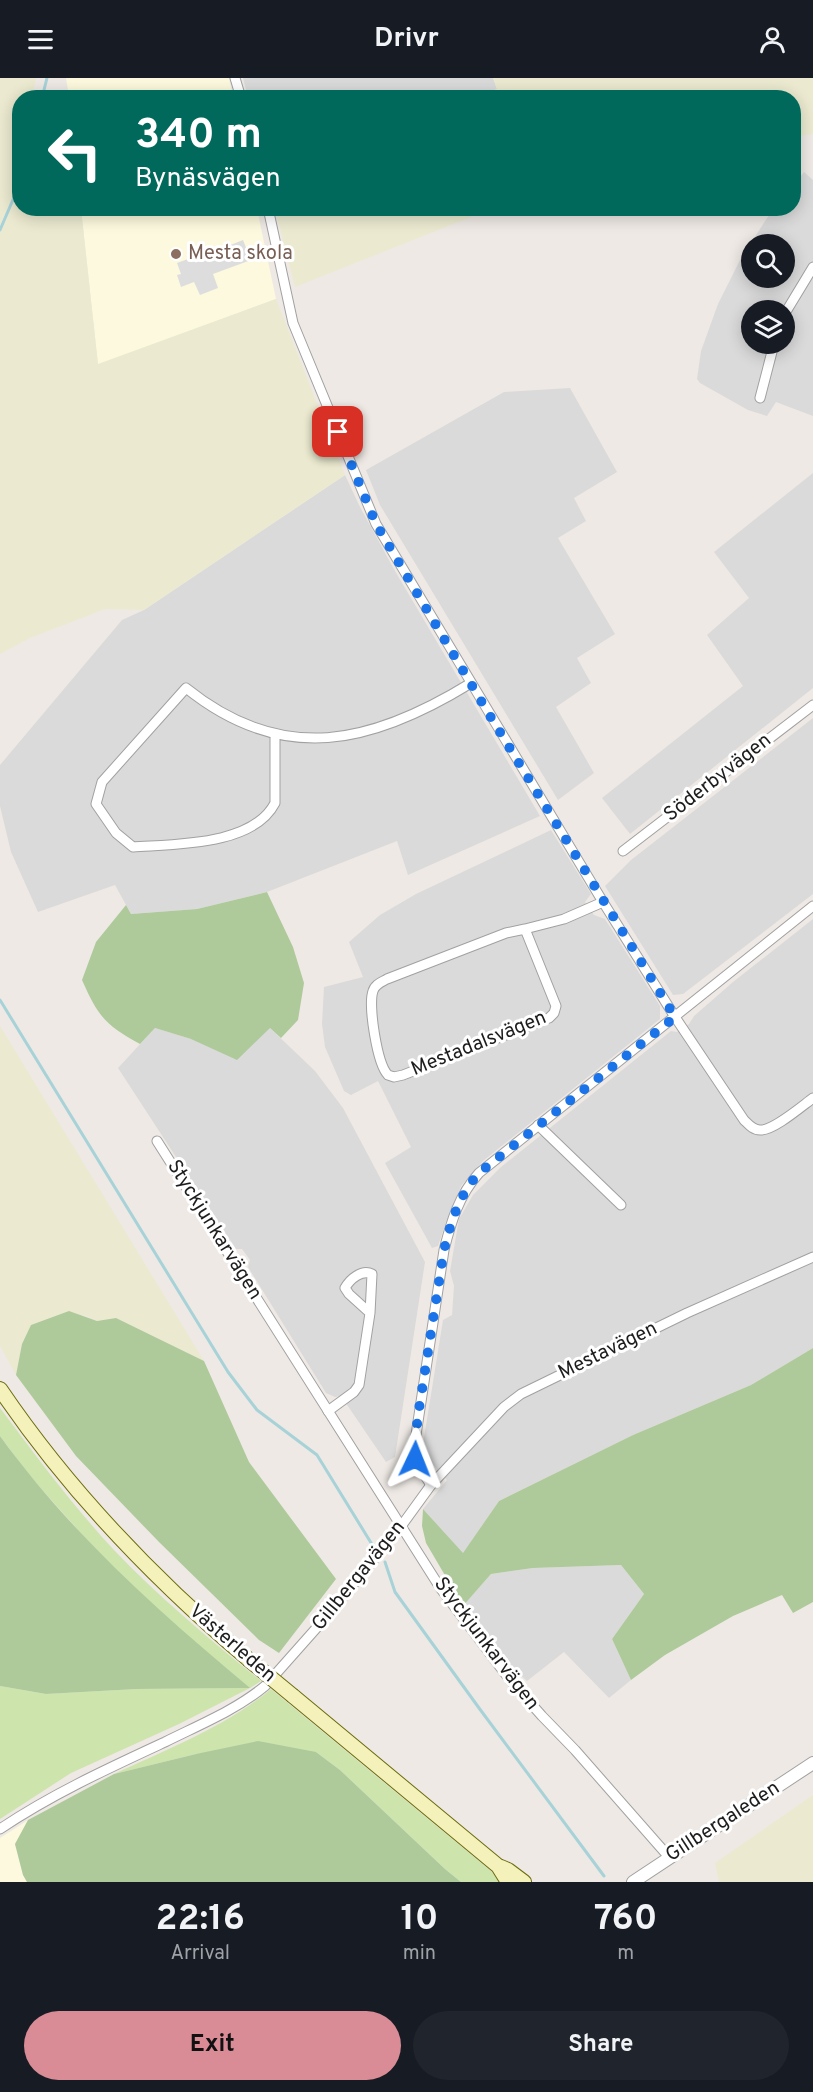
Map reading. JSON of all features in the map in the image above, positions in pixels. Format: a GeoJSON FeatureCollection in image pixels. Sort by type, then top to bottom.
{"type":"FeatureCollection","features":[{"type":"Feature","properties":{"kind":"main road","name":"Västerleden"},"geometry":{"type":"LineString","coordinates":[[0,1389],[52,1460],[124,1544],[181,1600],[248,1659],[498,1866],[508,1870],[524,1882]]}},
{"type":"Feature","properties":{"kind":"main road","name":"Västerleden"},"geometry":{"type":"LineString","coordinates":[[498,1866],[508,1882]]}},
{"type":"Feature","properties":{"kind":"street"},"geometry":{"type":"LineString","coordinates":[[270,216],[293,323],[375,522],[603,902],[675,1017],[744,1120],[752,1128],[760,1131],[769,1128],[813,1098]]}},
{"type":"Feature","properties":{"kind":"street"},"geometry":{"type":"LineString","coordinates":[[793,300],[813,267]]}},
{"type":"Feature","properties":{"kind":"street"},"geometry":{"type":"LineString","coordinates":[[760,398],[771,354]]}},
{"type":"Feature","properties":{"kind":"street"},"geometry":{"type":"LineString","coordinates":[[274,734],[274,803],[270,810],[243,832],[190,843],[133,847],[116,833],[96,804],[102,782],[186,688],[207,706],[262,732],[304,738],[323,738],[363,733],[403,720],[471,684]]}},
{"type":"Feature","properties":{"kind":"street","name":"Söderbyvägen"},"geometry":{"type":"LineString","coordinates":[[624,851],[813,705]]}},
{"type":"Feature","properties":{"kind":"street","name":"Mestadalsvägen"},"geometry":{"type":"LineString","coordinates":[[525,929],[556,1006],[554,1013],[543,1021],[404,1075],[394,1077],[388,1075],[380,1062],[376,1044],[372,992],[376,985],[387,978],[506,933],[564,919],[603,902]]}},
{"type":"Feature","properties":{"kind":"street"},"geometry":{"type":"LineString","coordinates":[[431,1485],[419,1467],[414,1448],[444,1250],[449,1228],[464,1192],[471,1182],[538,1125],[813,906]]}},
{"type":"Feature","properties":{"kind":"street"},"geometry":{"type":"LineString","coordinates":[[538,1125],[621,1204]]}},
{"type":"Feature","properties":{"kind":"street","name":"Styckjunkarvägen"},"geometry":{"type":"LineString","coordinates":[[157,1141],[441,1588],[510,1680],[575,1749],[669,1857]]}},
{"type":"Feature","properties":{"kind":"street","name":"Mestavägen"},"geometry":{"type":"LineString","coordinates":[[431,1485],[491,1420],[521,1394],[687,1313],[813,1257]]}},
{"type":"Feature","properties":{"kind":"street"},"geometry":{"type":"LineString","coordinates":[[328,1411],[354,1392],[359,1385],[370,1313]]}},
{"type":"Feature","properties":{"kind":"street","name":"Gillbergavägen"},"geometry":{"type":"LineString","coordinates":[[0,1829],[51,1796],[196,1727],[255,1695],[280,1671],[402,1525],[431,1485]]}},
{"type":"Feature","properties":{"kind":"street","name":"Gillbergaleden"},"geometry":{"type":"LineString","coordinates":[[633,1882],[813,1763]]}},
{"type":"Feature","properties":{"kind":"shaded area"},"geometry":{"type":"Polygon","coordinates":[[[66,78],[229,78],[232,90],[68,90],[66,78]]]}},
{"type":"Feature","properties":{"kind":"shaded area"},"geometry":{"type":"Polygon","coordinates":[[[243,78],[493,78],[497,89],[495,90],[246,90],[243,78]]]}},
{"type":"Feature","properties":{"kind":"shaded area"},"geometry":{"type":"Polygon","coordinates":[[[804,172],[813,180],[813,416],[776,402],[767,416],[748,410],[700,383],[697,379],[701,351],[718,304],[741,258],[741,288],[795,288],[795,234],[757,234],[768,216],[801,216],[801,176],[804,172]]]}},
{"type":"Feature","properties":{"kind":"shaded area","name":"Mesta skola"},"geometry":{"type":"Polygon","coordinates":[[[82,216],[258,216],[276,299],[98,365],[82,216]]]}},
{"type":"Feature","properties":{"kind":"shaded area"},"geometry":{"type":"Polygon","coordinates":[[[243,240],[251,260],[213,274],[218,288],[200,295],[194,282],[181,287],[177,275],[181,274],[177,263],[199,255],[201,259],[243,240]]]}},
{"type":"Feature","properties":{"kind":"shaded area"},"geometry":{"type":"Polygon","coordinates":[[[570,388],[617,472],[574,498],[586,521],[558,538],[615,634],[577,658],[591,683],[556,707],[594,773],[558,800],[380,505],[366,470],[504,392],[570,388]]]}},
{"type":"Feature","properties":{"kind":"shaded area"},"geometry":{"type":"Polygon","coordinates":[[[813,473],[813,688],[630,834],[602,798],[743,686],[707,635],[749,598],[714,552],[813,473]]]}},
{"type":"Feature","properties":{"kind":"shaded area"},"geometry":{"type":"Polygon","coordinates":[[[345,475],[395,571],[540,816],[408,875],[397,841],[267,892],[197,909],[131,914],[115,885],[38,912],[11,852],[0,806],[0,765],[122,620],[144,610],[345,475]]]}},
{"type":"Feature","properties":{"kind":"shaded area"},"geometry":{"type":"Polygon","coordinates":[[[813,718],[813,894],[683,994],[673,995],[605,886],[631,860],[813,718]]]}},
{"type":"Feature","properties":{"kind":"shaded area"},"geometry":{"type":"Polygon","coordinates":[[[551,830],[591,894],[585,902],[594,915],[605,919],[660,1006],[660,1019],[483,1161],[461,1186],[438,1246],[432,1248],[385,1163],[411,1147],[378,1081],[351,1095],[344,1091],[325,1047],[322,1024],[324,987],[363,977],[349,942],[380,915],[416,894],[551,830]]]}},
{"type":"Feature","properties":{"kind":"shaded area"},"geometry":{"type":"Polygon","coordinates":[[[813,919],[813,1348],[751,1385],[633,1435],[499,1501],[463,1554],[423,1509],[447,1480],[427,1458],[423,1444],[443,1320],[452,1315],[454,1286],[450,1271],[459,1219],[473,1195],[501,1167],[671,1031],[677,1032],[689,1024],[694,1016],[733,982],[813,919]]]}},
{"type":"Feature","properties":{"kind":"shaded area"},"geometry":{"type":"Polygon","coordinates":[[[155,1028],[191,1039],[270,1028],[315,1071],[343,1108],[425,1262],[395,1457],[386,1462],[341,1396],[335,1397],[326,1393],[248,1267],[250,1260],[242,1249],[236,1249],[118,1068],[155,1028]]]}},
{"type":"Feature","properties":{"kind":"shaded area"},"geometry":{"type":"Polygon","coordinates":[[[621,1565],[644,1594],[612,1639],[631,1680],[609,1698],[564,1652],[527,1681],[513,1668],[463,1606],[491,1574],[533,1568],[621,1565]]]}},
{"type":"Feature","properties":{"kind":"shaded area"},"geometry":{"type":"Polygon","coordinates":[[[28,1820],[15,1844],[27,1882],[0,1882],[0,1838],[28,1820]]]}},
{"type":"Feature","properties":{"kind":"green space"},"geometry":{"type":"Polygon","coordinates":[[[0,78],[36,78],[34,90],[12,90],[12,216],[82,216],[98,364],[276,299],[345,475],[144,610],[105,609],[30,638],[0,654],[0,78]]]}},
{"type":"Feature","properties":{"kind":"green space"},"geometry":{"type":"Polygon","coordinates":[[[493,78],[813,78],[813,134],[801,136],[801,90],[494,90],[497,89],[493,78]]]}},
{"type":"Feature","properties":{"kind":"green space"},"geometry":{"type":"Polygon","coordinates":[[[277,216],[473,216],[295,287],[277,216]]]}},
{"type":"Feature","properties":{"kind":"green space"},"geometry":{"type":"Polygon","coordinates":[[[267,892],[293,947],[304,983],[298,1020],[281,1038],[270,1028],[237,1060],[191,1039],[155,1028],[140,1044],[110,1025],[98,1011],[82,980],[96,942],[126,905],[131,914],[197,909],[267,892]]]}},
{"type":"Feature","properties":{"kind":"green space"},"geometry":{"type":"Polygon","coordinates":[[[0,1026],[204,1361],[116,1318],[97,1321],[84,1315],[22,1344],[16,1375],[0,1346],[0,1026]]]}},
{"type":"Feature","properties":{"kind":"green space"},"geometry":{"type":"Polygon","coordinates":[[[69,1311],[97,1321],[116,1318],[204,1361],[249,1462],[336,1579],[279,1653],[259,1640],[76,1456],[16,1375],[22,1344],[31,1325],[69,1311]]]}},
{"type":"Feature","properties":{"kind":"green space"},"geometry":{"type":"Polygon","coordinates":[[[813,1348],[813,1602],[793,1613],[782,1595],[733,1616],[665,1655],[631,1680],[612,1639],[644,1594],[621,1565],[533,1568],[491,1574],[463,1606],[426,1543],[422,1526],[423,1509],[463,1553],[499,1501],[633,1435],[751,1385],[813,1348]]]}},
{"type":"Feature","properties":{"kind":"green space"},"geometry":{"type":"Polygon","coordinates":[[[0,1408],[69,1498],[114,1550],[185,1618],[261,1681],[250,1688],[179,1724],[71,1773],[0,1819],[0,1686],[46,1694],[137,1689],[249,1688],[179,1629],[105,1560],[28,1474],[0,1436],[0,1408]]]}},
{"type":"Feature","properties":{"kind":"green space"},"geometry":{"type":"Polygon","coordinates":[[[0,1436],[56,1506],[117,1570],[250,1688],[137,1689],[46,1694],[0,1686],[0,1436]]]}},
{"type":"Feature","properties":{"kind":"green space"},"geometry":{"type":"Polygon","coordinates":[[[271,1689],[491,1871],[501,1882],[461,1882],[340,1770],[316,1752],[196,1754],[114,1774],[215,1726],[235,1715],[271,1689]]]}},
{"type":"Feature","properties":{"kind":"green space"},"geometry":{"type":"Polygon","coordinates":[[[258,1741],[316,1752],[340,1770],[461,1882],[27,1882],[15,1844],[28,1820],[114,1774],[258,1741]]]}},
{"type":"Feature","properties":{"kind":"green space"},"geometry":{"type":"Polygon","coordinates":[[[813,1795],[813,1882],[719,1882],[715,1863],[813,1795]]]}},
{"type":"Feature","properties":{"kind":"waterway"},"geometry":{"type":"LineString","coordinates":[[44,90],[47,78]]}},
{"type":"Feature","properties":{"kind":"waterway"},"geometry":{"type":"LineString","coordinates":[[0,230],[12,202]]}},
{"type":"Feature","properties":{"kind":"waterway"},"geometry":{"type":"LineString","coordinates":[[0,1000],[228,1372],[257,1410],[317,1455],[373,1546]]}},
{"type":"Feature","properties":{"kind":"waterway"},"geometry":{"type":"LineString","coordinates":[[385,1562],[395,1592],[604,1876]]}},
{"type":"Feature","properties":{"kind":"place","name":"Mesta skola"},"geometry":{"type":"Point","coordinates":[176,254]}},
{"type":"Feature","properties":{"kind":"route"},"geometry":{"type":"LineString","coordinates":[[338,432],[376,524],[487,711],[675,1017],[479,1173],[464,1192],[449,1228],[444,1250],[419,1409],[414,1448],[415,1459]]}}]}
